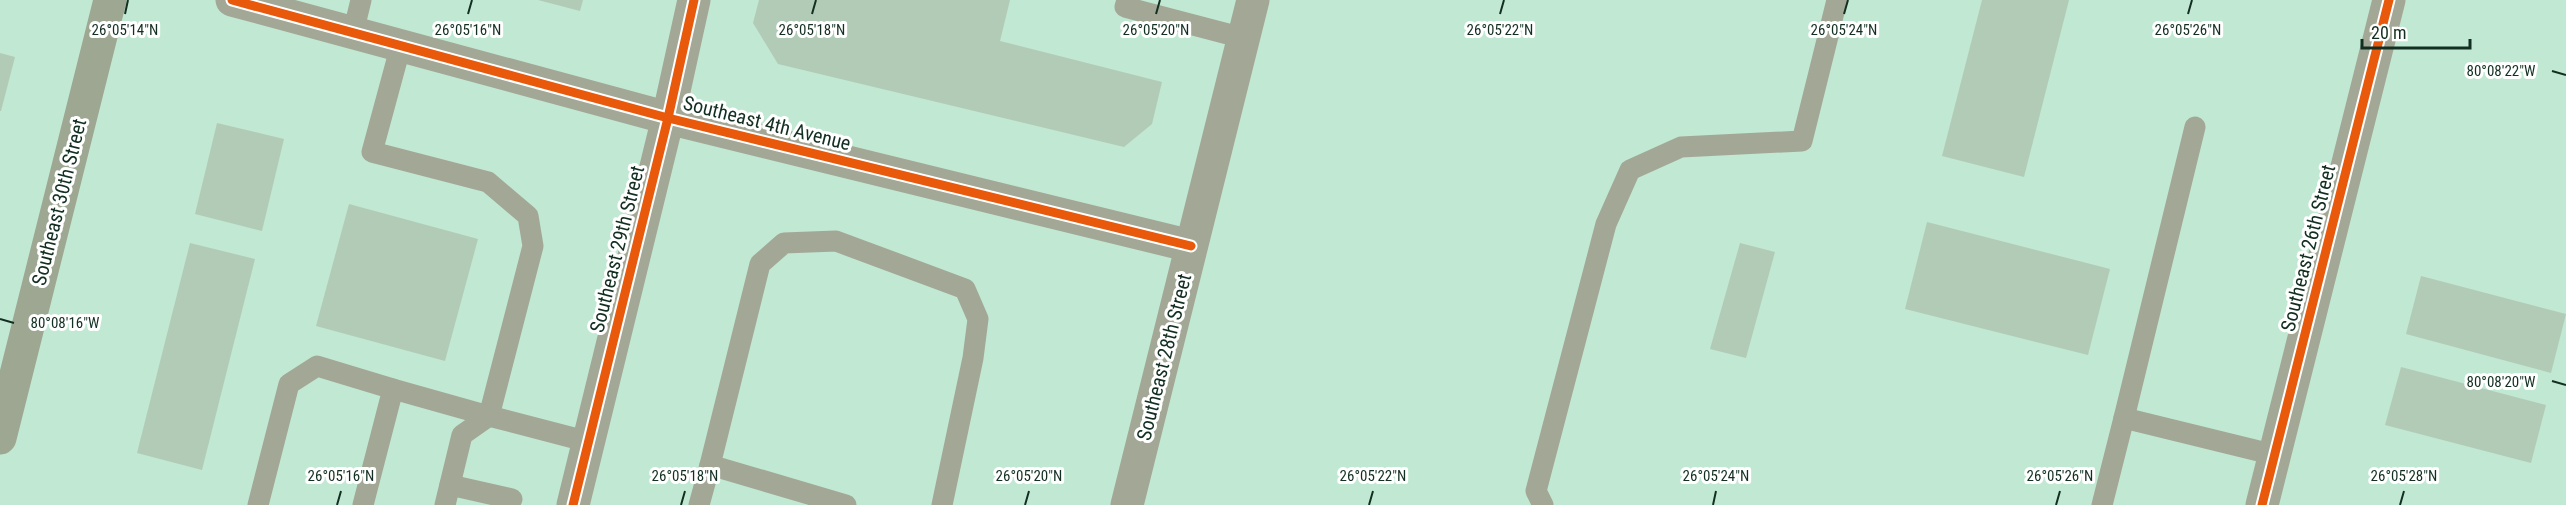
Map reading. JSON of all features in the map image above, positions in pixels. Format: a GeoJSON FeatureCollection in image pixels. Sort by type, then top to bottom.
{"type":"FeatureCollection","features":[{"type":"Feature","properties":{"kind":"main road","name":"Southeast 30th Street"},"geometry":{"type":"LineString","coordinates":[[0,438],[110,0]]}},
{"type":"Feature","properties":{"kind":"street","name":"Southeast 4th Avenue"},"geometry":{"type":"LineString","coordinates":[[232,0],[668,118],[1191,246]]}},
{"type":"Feature","properties":{"kind":"street","name":"Southeast 29th Street"},"geometry":{"type":"LineString","coordinates":[[573,505],[668,118],[694,0]]}},
{"type":"Feature","properties":{"kind":"street","name":"Southeast 28th Street"},"geometry":{"type":"LineString","coordinates":[[1127,505],[1253,0]]}},
{"type":"Feature","properties":{"kind":"street","name":"Southeast 26th Street"},"geometry":{"type":"LineString","coordinates":[[2267,504],[2275,455],[2389,0]]}},
{"type":"Feature","properties":{"kind":"lane"},"geometry":{"type":"LineString","coordinates":[[353,33],[361,0]]}},
{"type":"Feature","properties":{"kind":"lane"},"geometry":{"type":"LineString","coordinates":[[1127,0],[1125,7],[1243,38]]}},
{"type":"Feature","properties":{"kind":"lane"},"geometry":{"type":"LineString","coordinates":[[1543,505],[1536,491],[1606,224],[1630,170],[1681,147],[1802,141],[1837,0]]}},
{"type":"Feature","properties":{"kind":"lane"},"geometry":{"type":"LineString","coordinates":[[401,45],[372,152],[488,182],[528,216],[533,246],[489,416],[462,435],[448,495],[512,499]]}},
{"type":"Feature","properties":{"kind":"lane"},"geometry":{"type":"LineString","coordinates":[[2102,505],[2195,127]]}},
{"type":"Feature","properties":{"kind":"lane"},"geometry":{"type":"LineString","coordinates":[[699,505],[760,264],[784,243],[836,242],[965,289],[978,319],[973,358],[942,505]]}},
{"type":"Feature","properties":{"kind":"lane"},"geometry":{"type":"LineString","coordinates":[[258,505],[288,384],[317,366],[588,442]]}},
{"type":"Feature","properties":{"kind":"lane"},"geometry":{"type":"LineString","coordinates":[[363,505],[393,389]]}},
{"type":"Feature","properties":{"kind":"lane"},"geometry":{"type":"LineString","coordinates":[[2124,418],[2275,455]]}},
{"type":"Feature","properties":{"kind":"lane"},"geometry":{"type":"LineString","coordinates":[[710,465],[846,505]]}},
{"type":"Feature","properties":{"kind":"building"},"geometry":{"type":"Polygon","coordinates":[[[538,0],[583,0],[580,11],[538,0]]]}},
{"type":"Feature","properties":{"kind":"building"},"geometry":{"type":"Polygon","coordinates":[[[759,0],[1010,0],[1000,41],[1162,82],[1152,124],[1124,147],[778,64],[753,23],[759,0]]]}},
{"type":"Feature","properties":{"kind":"building"},"geometry":{"type":"Polygon","coordinates":[[[1982,0],[2069,0],[2024,177],[1942,156],[1982,0]]]}},
{"type":"Feature","properties":{"kind":"building"},"geometry":{"type":"Polygon","coordinates":[[[0,53],[15,57],[1,111],[0,111],[0,53]]]}},
{"type":"Feature","properties":{"kind":"building"},"geometry":{"type":"Polygon","coordinates":[[[217,123],[284,139],[262,231],[195,214],[217,123]]]}},
{"type":"Feature","properties":{"kind":"building"},"geometry":{"type":"Polygon","coordinates":[[[349,204],[478,239],[445,361],[316,326],[349,204]]]}},
{"type":"Feature","properties":{"kind":"building"},"geometry":{"type":"Polygon","coordinates":[[[1927,222],[2110,269],[2088,355],[1905,309],[1927,222]]]}},
{"type":"Feature","properties":{"kind":"building"},"geometry":{"type":"Polygon","coordinates":[[[190,243],[255,259],[202,470],[137,453],[190,243]]]}},
{"type":"Feature","properties":{"kind":"building"},"geometry":{"type":"Polygon","coordinates":[[[1740,243],[1775,252],[1746,358],[1710,349],[1740,243]]]}},
{"type":"Feature","properties":{"kind":"building"},"geometry":{"type":"Polygon","coordinates":[[[2421,276],[2566,314],[2551,373],[2406,334],[2421,276]]]}},
{"type":"Feature","properties":{"kind":"building"},"geometry":{"type":"Polygon","coordinates":[[[2401,367],[2546,405],[2531,463],[2385,425],[2401,367]]]}},
{"type":"Feature","properties":{"kind":"cycle path"},"geometry":{"type":"LineString","coordinates":[[232,0],[668,118],[1191,246]]}},
{"type":"Feature","properties":{"kind":"cycle path"},"geometry":{"type":"LineString","coordinates":[[573,505],[668,118],[694,0]]}},
{"type":"Feature","properties":{"kind":"cycle path"},"geometry":{"type":"LineString","coordinates":[[2262,505],[2389,0]]}}]}
